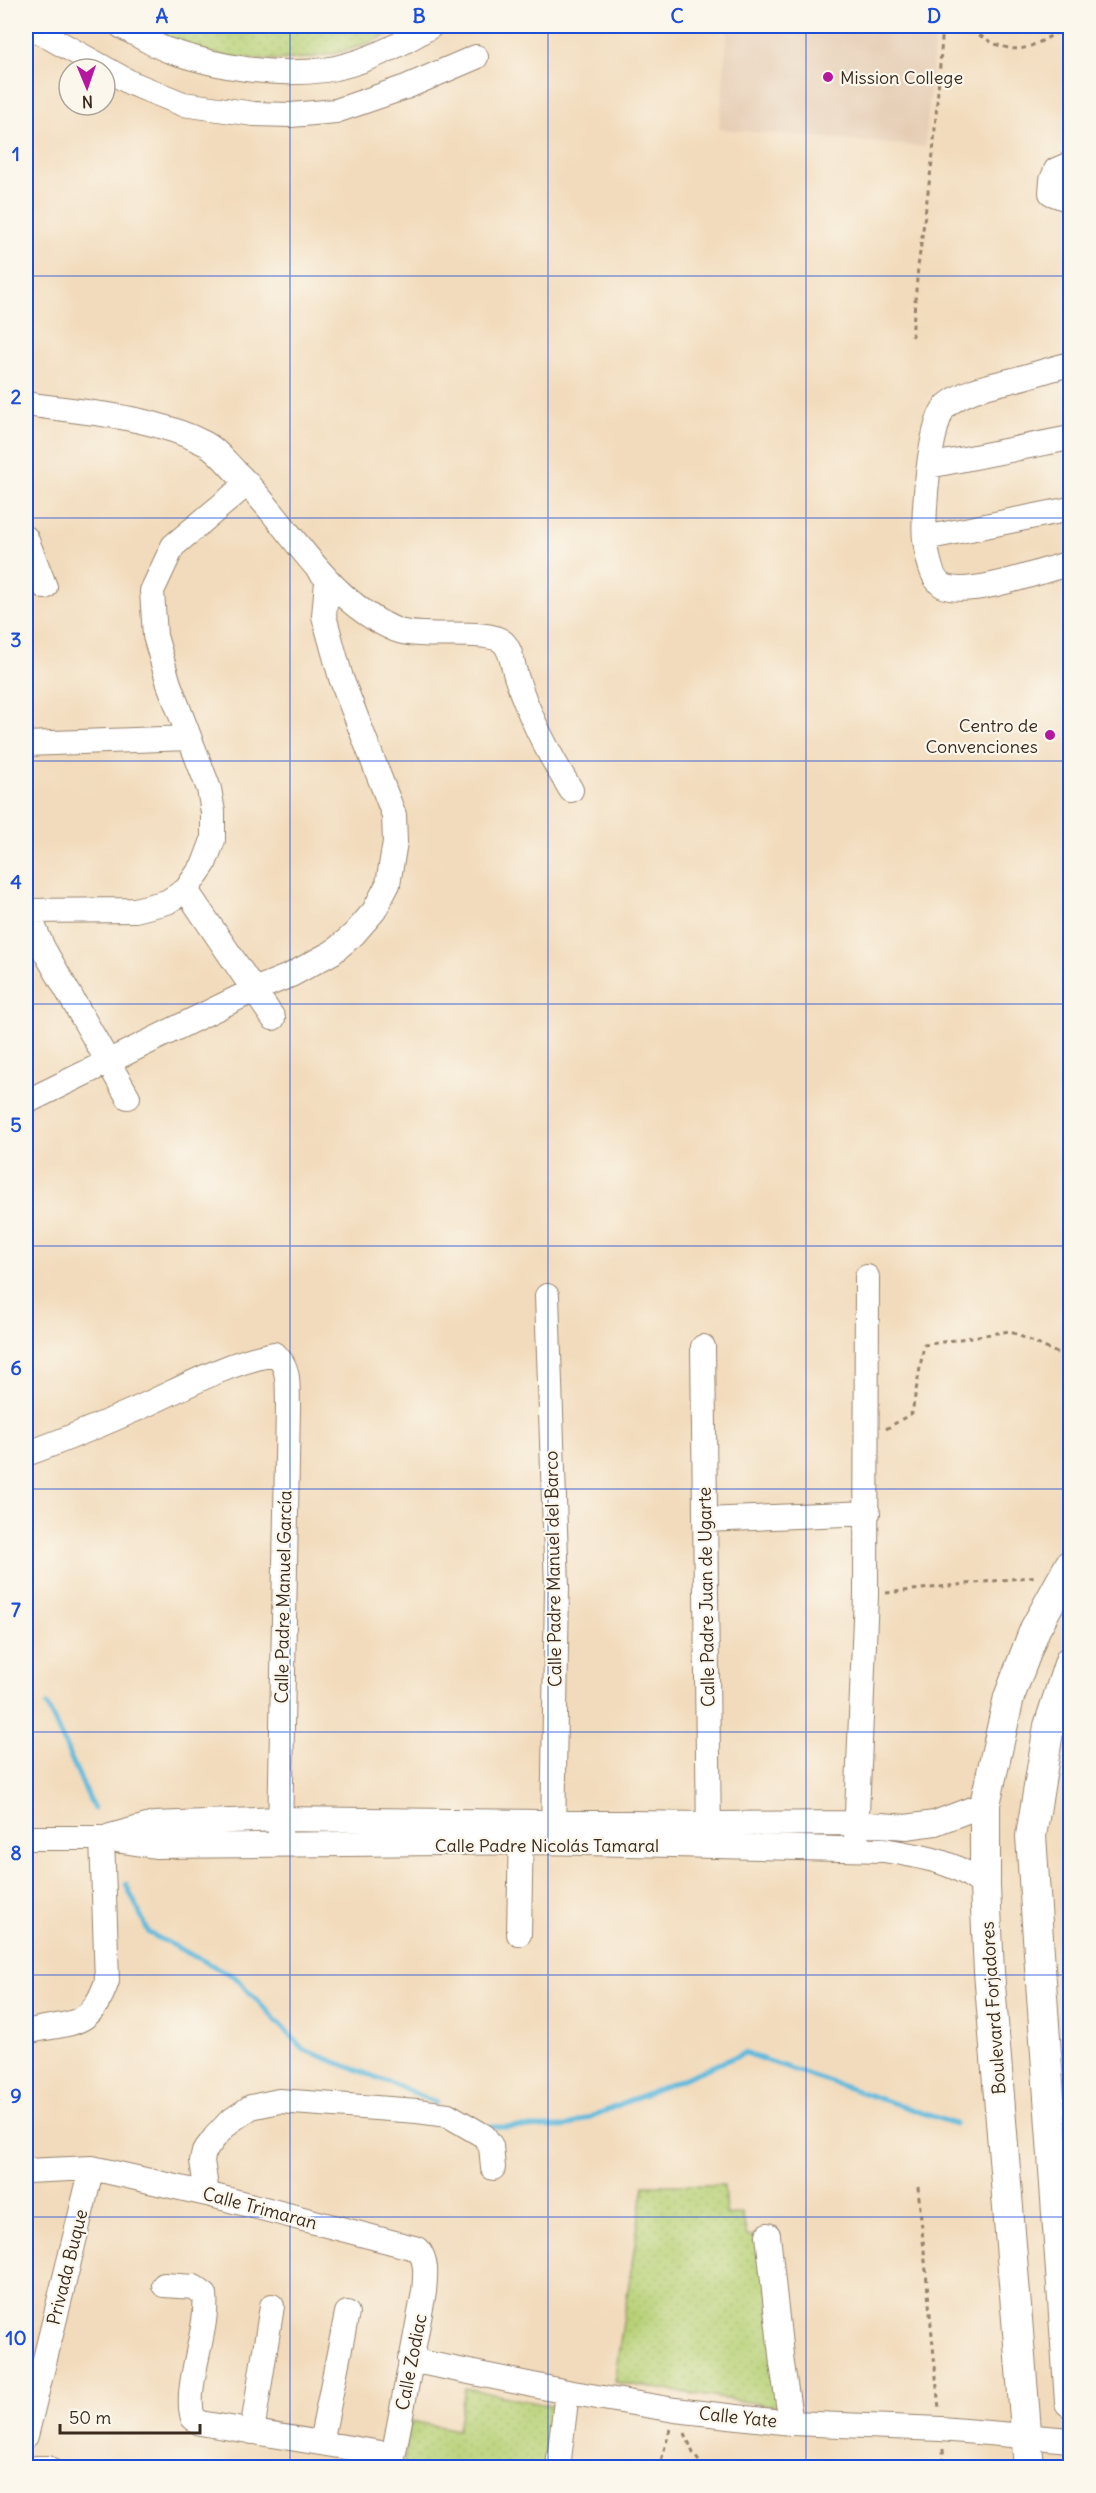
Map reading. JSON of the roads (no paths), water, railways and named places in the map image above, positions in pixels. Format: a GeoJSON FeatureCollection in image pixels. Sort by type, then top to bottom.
{"type":"FeatureCollection","features":[{"type":"Feature","properties":{"kind":"main road","name":"Boulevard Forjadores"},"geometry":{"type":"LineString","coordinates":[[1029,2468],[989,1972],[985,1887],[985,1804],[1009,1697],[1035,1629],[1068,1569]]}},
{"type":"Feature","properties":{"kind":"main road"},"geometry":{"type":"LineString","coordinates":[[1071,1661],[1049,1726],[1031,1836],[1071,2402]]}},
{"type":"Feature","properties":{"kind":"street"},"geometry":{"type":"LineString","coordinates":[[29,26],[131,83],[183,104],[254,114],[291,115],[336,111],[406,87],[476,57]]}},
{"type":"Feature","properties":{"kind":"street"},"geometry":{"type":"LineString","coordinates":[[121,26],[168,51],[222,65],[283,72],[326,70],[371,57],[404,43],[431,26]]}},
{"type":"Feature","properties":{"kind":"street"},"geometry":{"type":"LineString","coordinates":[[1071,164],[1056,170],[1051,193],[1071,200]]}},
{"type":"Feature","properties":{"kind":"street"},"geometry":{"type":"LineString","coordinates":[[1071,364],[986,387],[958,397],[943,408],[934,431],[929,466],[925,538],[935,577],[940,585],[952,589],[987,586],[1071,563]]}},
{"type":"Feature","properties":{"kind":"street"},"geometry":{"type":"LineString","coordinates":[[26,404],[152,422],[208,445],[248,483],[327,580],[360,609],[397,630],[430,635],[490,636],[503,641],[509,651],[523,697],[546,750],[571,790]]}},
{"type":"Feature","properties":{"kind":"street"},"geometry":{"type":"LineString","coordinates":[[929,466],[1071,438]]}},
{"type":"Feature","properties":{"kind":"street"},"geometry":{"type":"LineString","coordinates":[[128,1097],[43,948],[26,911],[135,910],[167,902],[186,890],[204,864],[213,840],[213,812],[208,789],[155,636],[152,591],[173,546],[248,483]]}},
{"type":"Feature","properties":{"kind":"street"},"geometry":{"type":"LineString","coordinates":[[925,538],[1071,509]]}},
{"type":"Feature","properties":{"kind":"street"},"geometry":{"type":"LineString","coordinates":[[26,538],[45,587]]}},
{"type":"Feature","properties":{"kind":"street"},"geometry":{"type":"LineString","coordinates":[[26,1102],[254,990],[291,975],[333,952],[354,934],[374,911],[388,884],[395,842],[394,815],[341,678],[324,616],[327,580]]}},
{"type":"Feature","properties":{"kind":"street"},"geometry":{"type":"LineString","coordinates":[[26,744],[189,738]]}},
{"type":"Feature","properties":{"kind":"street"},"geometry":{"type":"LineString","coordinates":[[186,890],[273,1018]]}},
{"type":"Feature","properties":{"kind":"street"},"geometry":{"type":"LineString","coordinates":[[857,1849],[856,1823],[868,1513],[867,1277]]}},
{"type":"Feature","properties":{"kind":"street","name":"Calle Padre Manuel del Barco"},"geometry":{"type":"LineString","coordinates":[[547,1296],[556,1587],[553,1833]]}},
{"type":"Feature","properties":{"kind":"street","name":"Calle Padre Juan de Ugarte"},"geometry":{"type":"LineString","coordinates":[[703,1347],[709,1835]]}},
{"type":"Feature","properties":{"kind":"street","name":"Calle Padre Manuel García"},"geometry":{"type":"LineString","coordinates":[[26,1454],[141,1407],[204,1376],[255,1358],[274,1354],[285,1366],[288,1406],[280,1845]]}},
{"type":"Feature","properties":{"kind":"street"},"geometry":{"type":"LineString","coordinates":[[705,1520],[868,1513]]}},
{"type":"Feature","properties":{"kind":"street","name":"Calle Padre Nicolás Tamaral"},"geometry":{"type":"LineString","coordinates":[[709,1835],[856,1823],[906,1827],[935,1823],[985,1804]]}},
{"type":"Feature","properties":{"kind":"street","name":"Calle Padre Nicolás Tamaral"},"geometry":{"type":"LineString","coordinates":[[102,1838],[154,1824],[279,1819],[521,1832],[709,1835],[884,1850],[939,1862],[973,1876],[985,1887]]}},
{"type":"Feature","properties":{"kind":"street"},"geometry":{"type":"LineString","coordinates":[[519,1934],[521,1832]]}},
{"type":"Feature","properties":{"kind":"street","name":"Calle Padre Nicolás Tamaral"},"geometry":{"type":"LineString","coordinates":[[26,1838],[102,1838],[155,1846],[280,1845],[521,1832]]}},
{"type":"Feature","properties":{"kind":"street"},"geometry":{"type":"LineString","coordinates":[[26,2032],[80,2021],[94,2011],[102,1996],[107,1981],[102,1838]]}},
{"type":"Feature","properties":{"kind":"street"},"geometry":{"type":"LineString","coordinates":[[207,2194],[202,2161],[204,2152],[215,2137],[229,2122],[251,2107],[279,2101],[448,2115],[484,2136],[491,2146],[493,2168]]}},
{"type":"Feature","properties":{"kind":"street","name":"Calle Trimaran"},"geometry":{"type":"LineString","coordinates":[[26,2171],[92,2169],[207,2194],[409,2246],[418,2249],[424,2256]]}},
{"type":"Feature","properties":{"kind":"street","name":"Privada Buque"},"geometry":{"type":"LineString","coordinates":[[26,2436],[92,2169]]}},
{"type":"Feature","properties":{"kind":"street"},"geometry":{"type":"LineString","coordinates":[[768,2235],[782,2364],[791,2422]]}},
{"type":"Feature","properties":{"kind":"street","name":"Calle Zodiac"},"geometry":{"type":"LineString","coordinates":[[392,2461],[424,2292],[424,2256]]}},
{"type":"Feature","properties":{"kind":"street"},"geometry":{"type":"LineString","coordinates":[[164,2285],[194,2287],[205,2295],[202,2335],[190,2402],[193,2418],[200,2423],[214,2427],[321,2443],[392,2461]]}},
{"type":"Feature","properties":{"kind":"street"},"geometry":{"type":"LineString","coordinates":[[252,2432],[272,2306]]}},
{"type":"Feature","properties":{"kind":"street"},"geometry":{"type":"LineString","coordinates":[[321,2443],[347,2313]]}},
{"type":"Feature","properties":{"kind":"street","name":"Calle Yate"},"geometry":{"type":"LineString","coordinates":[[410,2360],[567,2392],[675,2409],[791,2422],[941,2429],[1071,2440]]}},
{"type":"Feature","properties":{"kind":"street"},"geometry":{"type":"LineString","coordinates":[[558,2468],[567,2392]]}},
{"type":"Feature","properties":{"kind":"street"},"geometry":{"type":"LineString","coordinates":[[36,2468],[48,2468]]}},
{"type":"Feature","properties":{"kind":"waterway"},"geometry":{"type":"LineString","coordinates":[[47,1705],[94,1809]]}},
{"type":"Feature","properties":{"kind":"waterway"},"geometry":{"type":"LineString","coordinates":[[126,1884],[149,1933],[235,1977],[304,2050],[399,2086],[436,2103]]}},
{"type":"Feature","properties":{"kind":"waterway"},"geometry":{"type":"LineString","coordinates":[[488,2127],[566,2127],[745,2053],[955,2124]]}},
{"type":"Feature","properties":{"kind":"place","name":"Mission College"},"geometry":{"type":"Point","coordinates":[828,77]}},
{"type":"Feature","properties":{"kind":"place","name":"Centro de Convenciones"},"geometry":{"type":"Point","coordinates":[1050,735]}}]}
